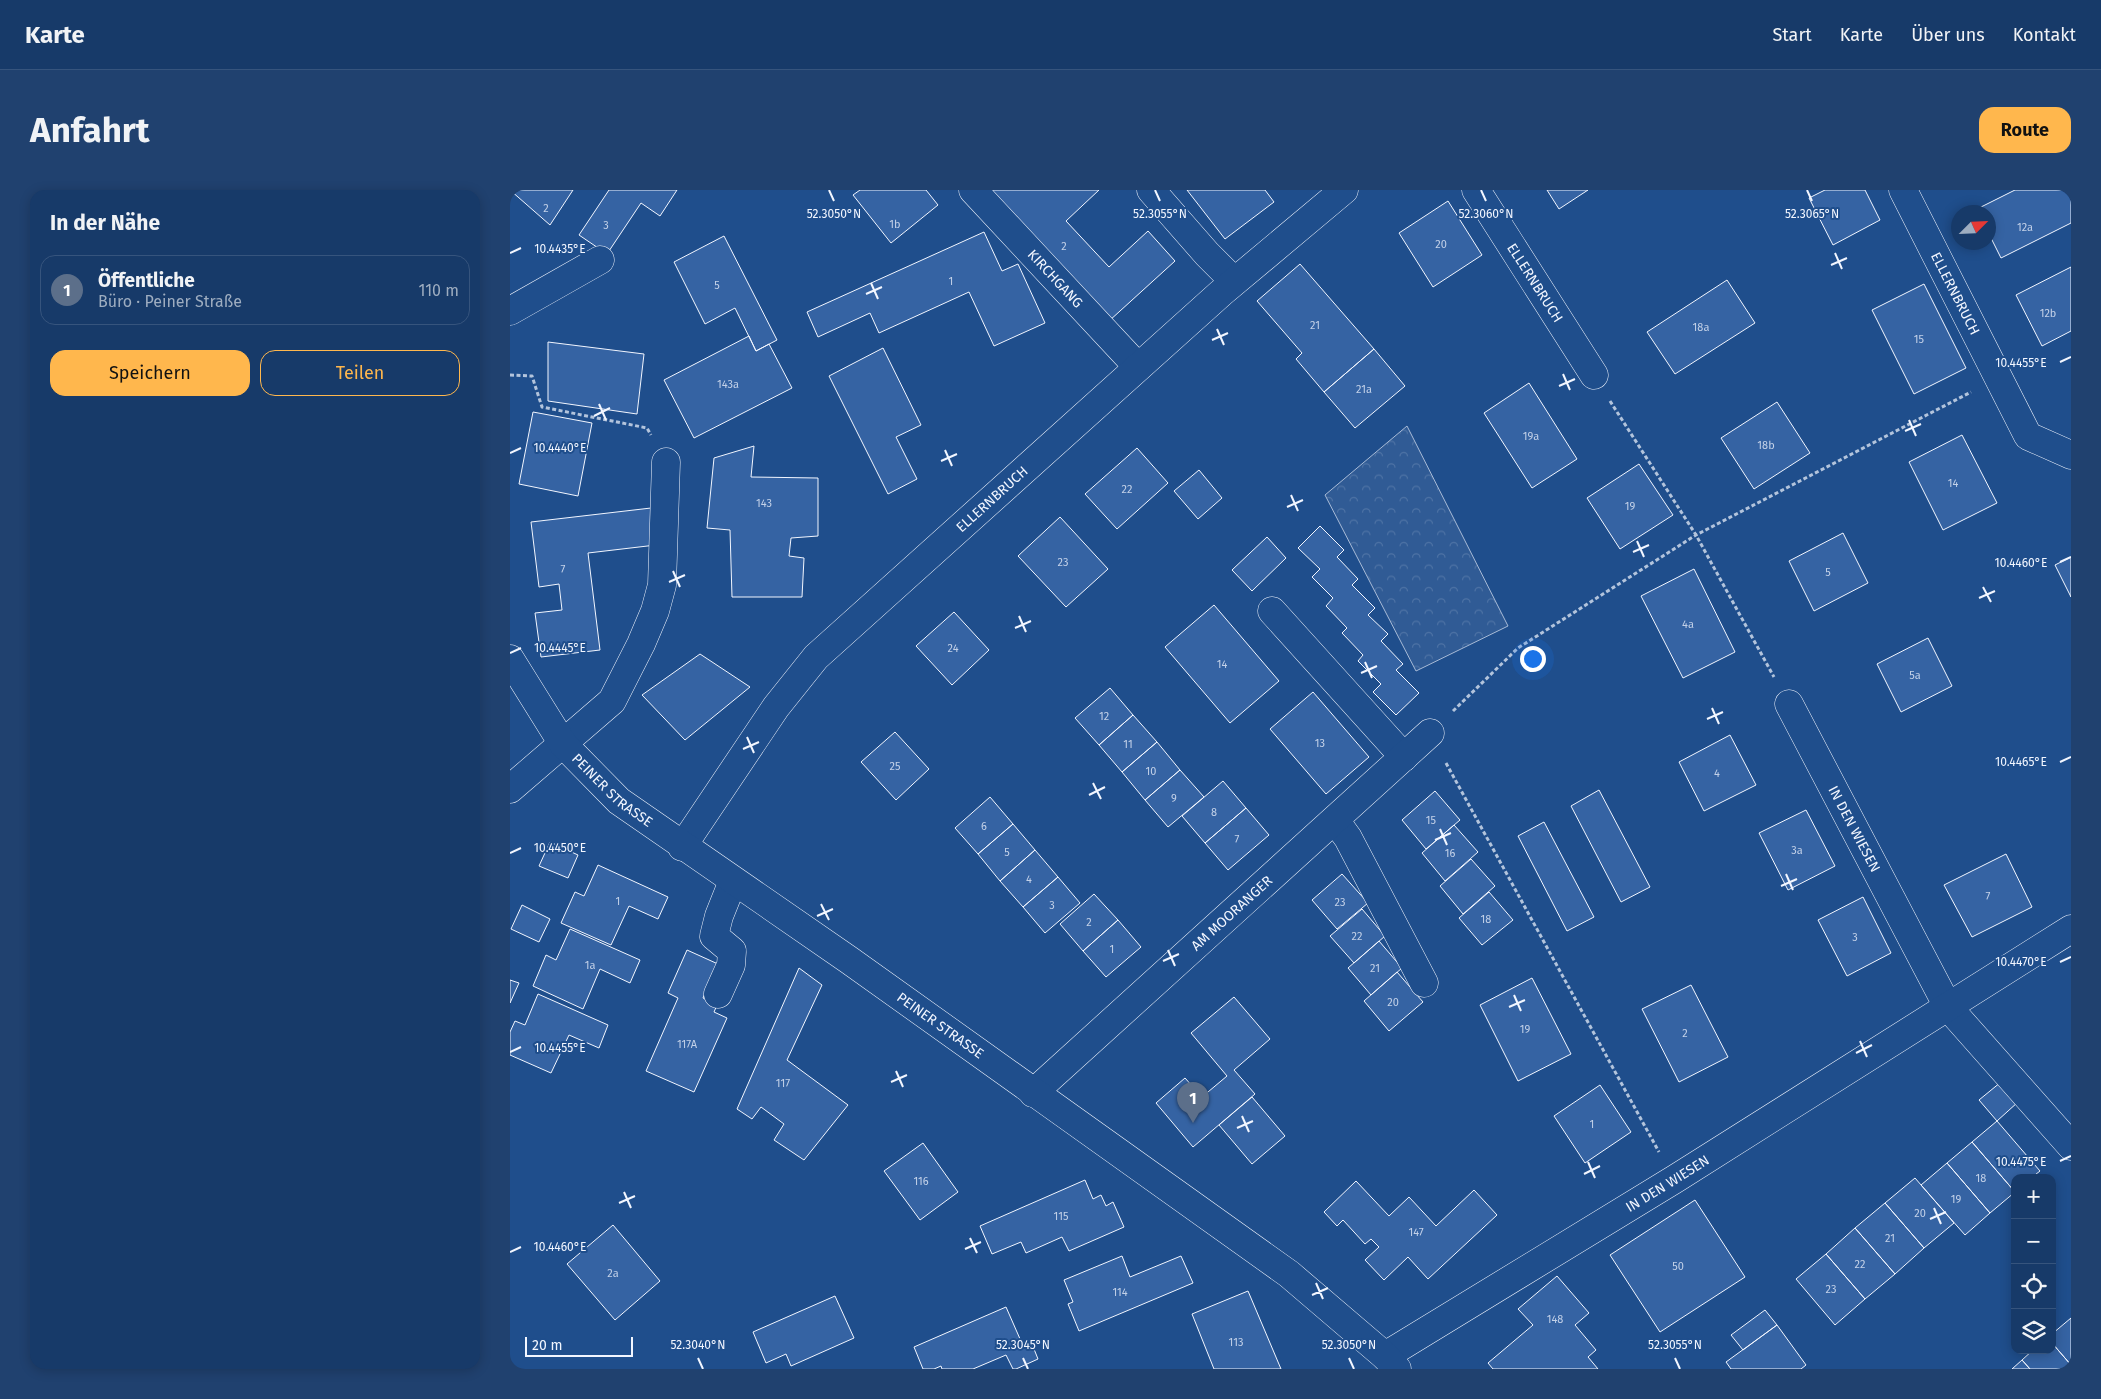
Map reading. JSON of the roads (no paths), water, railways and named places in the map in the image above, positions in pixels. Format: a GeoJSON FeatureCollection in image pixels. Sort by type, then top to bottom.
{"type":"FeatureCollection","features":[{"type":"Feature","properties":{"kind":"street","name":"KIRCHGANG"},"geometry":{"type":"LineString","coordinates":[[973,190],[1138,367]]}},
{"type":"Feature","properties":{"kind":"street"},"geometry":{"type":"LineString","coordinates":[[1151,190],[1207,254],[1234,281]]}},
{"type":"Feature","properties":{"kind":"street","name":"ELLERNBRUCH"},"geometry":{"type":"LineString","coordinates":[[682,846],[776,707],[816,657],[1234,281],[1344,190]]}},
{"type":"Feature","properties":{"kind":"street","name":"ELLERNBRUCH"},"geometry":{"type":"LineString","coordinates":[[1476,190],[1594,375]]}},
{"type":"Feature","properties":{"kind":"street","name":"ELLERNBRUCH"},"geometry":{"type":"LineString","coordinates":[[1902,190],[2028,436],[2071,455]]}},
{"type":"Feature","properties":{"kind":"street"},"geometry":{"type":"LineString","coordinates":[[510,311],[600,260]]}},
{"type":"Feature","properties":{"kind":"street"},"geometry":{"type":"LineString","coordinates":[[510,789],[612,701],[655,611],[662,585],[666,462]]}},
{"type":"Feature","properties":{"kind":"street"},"geometry":{"type":"LineString","coordinates":[[1272,611],[1404,757]]}},
{"type":"Feature","properties":{"kind":"street","name":"PEINER STRASSE"},"geometry":{"type":"LineString","coordinates":[[510,659],[563,744],[619,801],[849,960],[1289,1274],[1391,1362]]}},
{"type":"Feature","properties":{"kind":"street","name":"IN DEN WIESEN"},"geometry":{"type":"LineString","coordinates":[[1789,704],[1948,1007],[2071,1146]]}},
{"type":"Feature","properties":{"kind":"street","name":"AM MOORANGER"},"geometry":{"type":"LineString","coordinates":[[1033,1093],[1430,733]]}},
{"type":"Feature","properties":{"kind":"street"},"geometry":{"type":"LineString","coordinates":[[1335,820],[1348,838],[1424,983]]}},
{"type":"Feature","properties":{"kind":"street"},"geometry":{"type":"LineString","coordinates":[[718,994],[731,965],[732,951],[714,936],[719,916],[733,881]]}},
{"type":"Feature","properties":{"kind":"street","name":"IN DEN WIESEN"},"geometry":{"type":"LineString","coordinates":[[1391,1362],[1675,1179],[2071,929]]}},
{"type":"Feature","properties":{"kind":"place","name":"Öffentliche"},"geometry":{"type":"Point","coordinates":[1193,1123]}}]}
